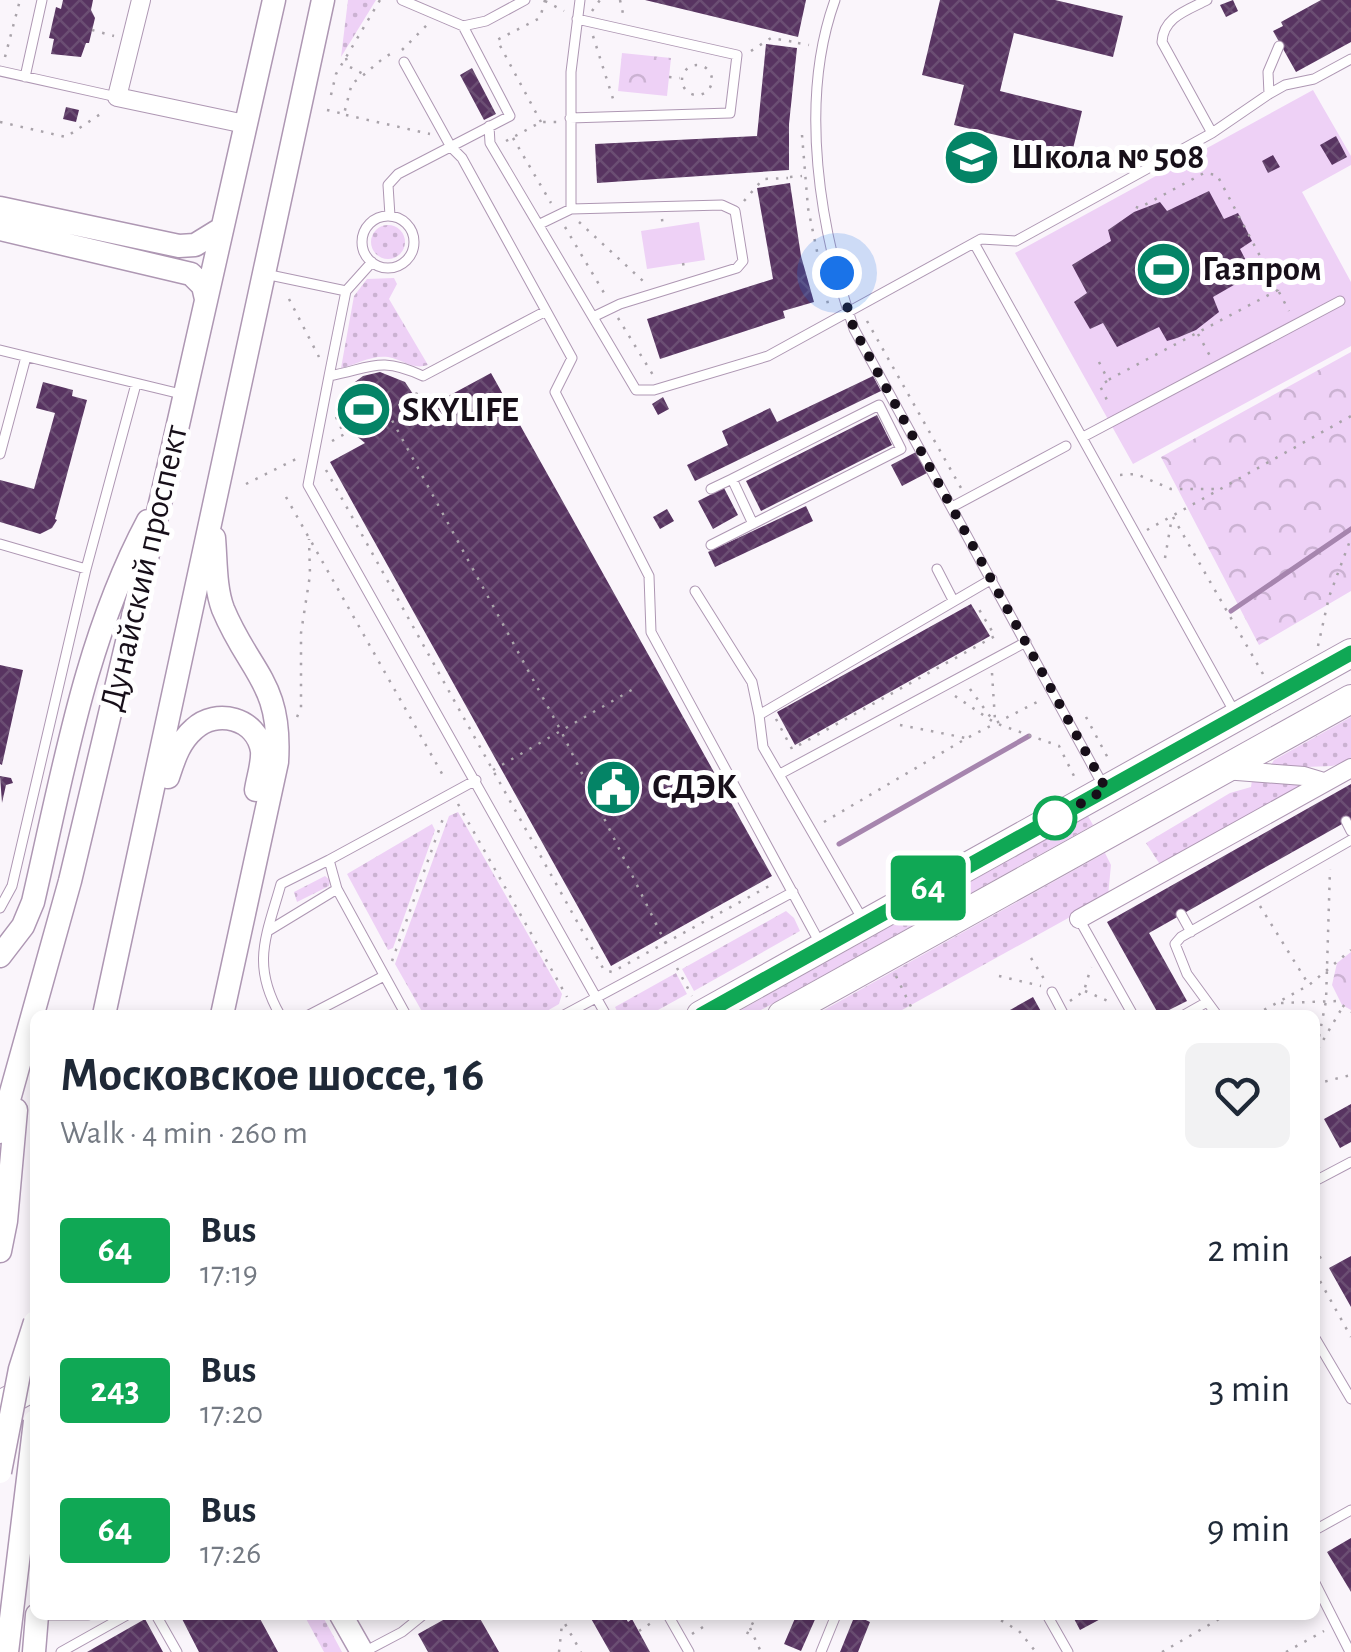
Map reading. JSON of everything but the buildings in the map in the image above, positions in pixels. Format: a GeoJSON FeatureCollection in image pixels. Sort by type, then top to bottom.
{"type":"FeatureCollection","features":[{"type":"Feature","properties":{"kind":"main road","name":"Дунайский проспект"},"geometry":{"type":"LineString","coordinates":[[34,1010],[70,880],[164,491],[274,0]]}},
{"type":"Feature","properties":{"kind":"main road","name":"Дунайский проспект"},"geometry":{"type":"LineString","coordinates":[[105,1010],[323,0]]}},
{"type":"Feature","properties":{"kind":"main road"},"geometry":{"type":"LineString","coordinates":[[0,208],[178,246],[195,245],[222,230]]}},
{"type":"Feature","properties":{"kind":"main road"},"geometry":{"type":"LineString","coordinates":[[0,229],[191,274],[203,286],[206,300]]}},
{"type":"Feature","properties":{"kind":"main road"},"geometry":{"type":"LineString","coordinates":[[0,956],[24,926],[33,902],[82,692],[103,621],[126,561],[164,491]]}},
{"type":"Feature","properties":{"kind":"main road"},"geometry":{"type":"LineString","coordinates":[[211,510],[222,606],[267,685],[279,731],[277,762],[223,1010]]}},
{"type":"Feature","properties":{"kind":"main road"},"geometry":{"type":"LineString","coordinates":[[697,1006],[822,947],[1108,776],[1237,716],[1351,653]]}},
{"type":"Feature","properties":{"kind":"main road"},"geometry":{"type":"LineString","coordinates":[[791,1010],[1351,699]]}},
{"type":"Feature","properties":{"kind":"main road"},"geometry":{"type":"LineString","coordinates":[[140,850],[180,744],[196,726],[223,718],[240,721],[250,728],[262,752],[261,765],[208,1010]]}},
{"type":"Feature","properties":{"kind":"main road","name":"Дунайский проспект"},"geometry":{"type":"LineString","coordinates":[[0,1132],[30,1024]]}},
{"type":"Feature","properties":{"kind":"main road"},"geometry":{"type":"LineString","coordinates":[[0,1251],[21,1056]]}},
{"type":"Feature","properties":{"kind":"main road"},"geometry":{"type":"LineString","coordinates":[[0,1472],[20,1368],[30,1337]]}},
{"type":"Feature","properties":{"kind":"main road"},"geometry":{"type":"LineString","coordinates":[[0,1405],[30,1389]]}},
{"type":"Feature","properties":{"kind":"main road"},"geometry":{"type":"LineString","coordinates":[[0,1451],[30,1434]]}},
{"type":"Feature","properties":{"kind":"main road"},"geometry":{"type":"LineString","coordinates":[[8,1652],[30,1464]]}},
{"type":"Feature","properties":{"kind":"main road"},"geometry":{"type":"LineString","coordinates":[[34,1649],[37,1620]]}},
{"type":"Feature","properties":{"kind":"main road"},"geometry":{"type":"LineString","coordinates":[[344,1620],[363,1652]]}},
{"type":"Feature","properties":{"kind":"street"},"geometry":{"type":"LineString","coordinates":[[140,0],[116,101],[245,124]]}},
{"type":"Feature","properties":{"kind":"street"},"geometry":{"type":"LineString","coordinates":[[1079,919],[1162,879],[1327,787],[1351,768]]}},
{"type":"Feature","properties":{"kind":"street"},"geometry":{"type":"LineString","coordinates":[[1224,770],[1304,776],[1327,787]]}},
{"type":"Feature","properties":{"kind":"lane"},"geometry":{"type":"LineString","coordinates":[[25,77],[42,0]]}},
{"type":"Feature","properties":{"kind":"lane"},"geometry":{"type":"LineString","coordinates":[[402,0],[463,26],[486,22],[525,0]]}},
{"type":"Feature","properties":{"kind":"lane"},"geometry":{"type":"LineString","coordinates":[[571,209],[570,120],[582,18],[580,0]]}},
{"type":"Feature","properties":{"kind":"lane"},"geometry":{"type":"LineString","coordinates":[[835,0],[824,44],[816,128],[830,250],[848,312],[932,482],[952,507],[1054,693],[1108,776]]}},
{"type":"Feature","properties":{"kind":"lane"},"geometry":{"type":"LineString","coordinates":[[1207,0],[1171,20],[1162,30],[1162,42],[1212,133]]}},
{"type":"Feature","properties":{"kind":"lane"},"geometry":{"type":"LineString","coordinates":[[570,120],[730,113],[737,55],[582,18]]}},
{"type":"Feature","properties":{"kind":"lane"},"geometry":{"type":"LineString","coordinates":[[390,216],[388,185],[398,174],[449,142],[510,116],[463,26]]}},
{"type":"Feature","properties":{"kind":"lane"},"geometry":{"type":"LineString","coordinates":[[1269,94],[1268,72],[1279,46]]}},
{"type":"Feature","properties":{"kind":"lane"},"geometry":{"type":"LineString","coordinates":[[489,126],[490,143],[636,390],[654,390],[768,356],[981,240],[1016,240],[1212,133],[1269,94],[1286,85],[1314,79],[1351,59]]}},
{"type":"Feature","properties":{"kind":"lane"},"geometry":{"type":"LineString","coordinates":[[404,62],[462,158],[572,358],[555,392],[649,576],[651,632],[822,947]]}},
{"type":"Feature","properties":{"kind":"lane"},"geometry":{"type":"LineString","coordinates":[[1,71],[116,101]]}},
{"type":"Feature","properties":{"kind":"lane"},"geometry":{"type":"LineString","coordinates":[[540,224],[571,209],[722,204],[736,211],[742,261],[737,268],[655,292],[593,317]]}},
{"type":"Feature","properties":{"kind":"lane"},"geometry":{"type":"LineString","coordinates":[[390,216],[408,226],[414,246],[402,264],[382,267],[372,262],[362,247],[364,232],[375,220],[390,216]]}},
{"type":"Feature","properties":{"kind":"lane"},"geometry":{"type":"LineString","coordinates":[[974,243],[1237,716]]}},
{"type":"Feature","properties":{"kind":"lane"},"geometry":{"type":"LineString","coordinates":[[372,262],[346,290],[326,371],[308,485],[603,1010]]}},
{"type":"Feature","properties":{"kind":"lane"},"geometry":{"type":"LineString","coordinates":[[263,273],[346,290]]}},
{"type":"Feature","properties":{"kind":"lane"},"geometry":{"type":"LineString","coordinates":[[1083,437],[1340,301]]}},
{"type":"Feature","properties":{"kind":"lane"},"geometry":{"type":"LineString","coordinates":[[326,371],[376,363],[403,367],[423,376],[546,310]]}},
{"type":"Feature","properties":{"kind":"lane"},"geometry":{"type":"LineString","coordinates":[[0,350],[184,395]]}},
{"type":"Feature","properties":{"kind":"lane"},"geometry":{"type":"LineString","coordinates":[[0,454],[26,356]]}},
{"type":"Feature","properties":{"kind":"lane"},"geometry":{"type":"LineString","coordinates":[[0,908],[12,886],[86,569],[136,384]]}},
{"type":"Feature","properties":{"kind":"lane"},"geometry":{"type":"LineString","coordinates":[[711,489],[879,406],[901,448],[711,545]]}},
{"type":"Feature","properties":{"kind":"lane"},"geometry":{"type":"LineString","coordinates":[[892,430],[906,424]]}},
{"type":"Feature","properties":{"kind":"lane"},"geometry":{"type":"LineString","coordinates":[[952,507],[1066,446]]}},
{"type":"Feature","properties":{"kind":"lane"},"geometry":{"type":"LineString","coordinates":[[732,479],[753,524]]}},
{"type":"Feature","properties":{"kind":"lane"},"geometry":{"type":"LineString","coordinates":[[0,544],[86,569]]}},
{"type":"Feature","properties":{"kind":"lane"},"geometry":{"type":"LineString","coordinates":[[937,569],[953,600]]}},
{"type":"Feature","properties":{"kind":"lane"},"geometry":{"type":"LineString","coordinates":[[759,715],[992,580]]}},
{"type":"Feature","properties":{"kind":"lane"},"geometry":{"type":"LineString","coordinates":[[695,590],[752,682],[763,747],[864,923]]}},
{"type":"Feature","properties":{"kind":"lane"},"geometry":{"type":"LineString","coordinates":[[780,774],[1026,642]]}},
{"type":"Feature","properties":{"kind":"lane"},"geometry":{"type":"LineString","coordinates":[[278,1010],[262,975],[268,931],[281,884],[476,780]]}},
{"type":"Feature","properties":{"kind":"lane"},"geometry":{"type":"LineString","coordinates":[[1213,1010],[1187,974],[1175,944],[1351,840]]}},
{"type":"Feature","properties":{"kind":"lane"},"geometry":{"type":"LineString","coordinates":[[329,860],[336,889],[403,1010]]}},
{"type":"Feature","properties":{"kind":"lane"},"geometry":{"type":"LineString","coordinates":[[268,931],[336,889]]}},
{"type":"Feature","properties":{"kind":"lane"},"geometry":{"type":"LineString","coordinates":[[574,1010],[793,892]]}},
{"type":"Feature","properties":{"kind":"lane"},"geometry":{"type":"LineString","coordinates":[[1181,914],[1191,932]]}},
{"type":"Feature","properties":{"kind":"lane"},"geometry":{"type":"LineString","coordinates":[[1079,919],[1130,1010]]}},
{"type":"Feature","properties":{"kind":"lane"},"geometry":{"type":"LineString","coordinates":[[319,1010],[384,976]]}},
{"type":"Feature","properties":{"kind":"lane"},"geometry":{"type":"LineString","coordinates":[[1052,992],[1061,1010]]}},
{"type":"Feature","properties":{"kind":"lane"},"geometry":{"type":"LineString","coordinates":[[1193,1010],[1207,1002]]}},
{"type":"Feature","properties":{"kind":"lane"},"geometry":{"type":"LineString","coordinates":[[1320,1178],[1351,1162]]}},
{"type":"Feature","properties":{"kind":"lane"},"geometry":{"type":"LineString","coordinates":[[1320,1346],[1351,1399]]}},
{"type":"Feature","properties":{"kind":"lane"},"geometry":{"type":"LineString","coordinates":[[1320,1527],[1351,1510]]}},
{"type":"Feature","properties":{"kind":"lane"},"geometry":{"type":"LineString","coordinates":[[1320,1592],[1350,1652]]}},
{"type":"Feature","properties":{"kind":"lane"},"geometry":{"type":"LineString","coordinates":[[61,1652],[117,1620]]}},
{"type":"Feature","properties":{"kind":"lane"},"geometry":{"type":"LineString","coordinates":[[159,1620],[177,1652]]}},
{"type":"Feature","properties":{"kind":"lane"},"geometry":{"type":"LineString","coordinates":[[363,1652],[417,1620]]}},
{"type":"Feature","properties":{"kind":"lane"},"geometry":{"type":"LineString","coordinates":[[669,1620],[689,1652]]}},
{"type":"Feature","properties":{"kind":"lane"},"geometry":{"type":"LineString","coordinates":[[821,1652],[834,1620]]}},
{"type":"Feature","properties":{"kind":"lane"},"geometry":{"type":"LineString","coordinates":[[1050,1620],[1068,1652]]}},
{"type":"Feature","properties":{"kind":"lane"},"geometry":{"type":"LineString","coordinates":[[0,1648],[34,1649]]}},
{"type":"Feature","properties":{"kind":"path"},"geometry":{"type":"LineString","coordinates":[[1,71],[20,0]]}},
{"type":"Feature","properties":{"kind":"path"},"geometry":{"type":"LineString","coordinates":[[330,96],[336,74],[380,0]]}},
{"type":"Feature","properties":{"kind":"path"},"geometry":{"type":"LineString","coordinates":[[541,122],[497,40],[540,18],[544,0],[582,18],[619,116]]}},
{"type":"Feature","properties":{"kind":"path"},"geometry":{"type":"LineString","coordinates":[[582,18],[600,0]]}},
{"type":"Feature","properties":{"kind":"path"},"geometry":{"type":"LineString","coordinates":[[620,0],[626,29]]}},
{"type":"Feature","properties":{"kind":"path"},"geometry":{"type":"LineString","coordinates":[[344,114],[352,84],[386,55],[402,50],[437,15]]}},
{"type":"Feature","properties":{"kind":"path"},"geometry":{"type":"LineString","coordinates":[[92,30],[114,36]]}},
{"type":"Feature","properties":{"kind":"path"},"geometry":{"type":"LineString","coordinates":[[737,55],[746,54],[771,38],[810,45]]}},
{"type":"Feature","properties":{"kind":"path"},"geometry":{"type":"LineString","coordinates":[[346,58],[348,66],[366,75]]}},
{"type":"Feature","properties":{"kind":"path"},"geometry":{"type":"LineString","coordinates":[[696,64],[708,70],[712,81],[707,91],[698,95],[686,90],[682,78],[687,68],[696,64]]}},
{"type":"Feature","properties":{"kind":"path"},"geometry":{"type":"LineString","coordinates":[[668,77],[682,78]]}},
{"type":"Feature","properties":{"kind":"path"},"geometry":{"type":"LineString","coordinates":[[0,122],[66,136],[116,101]]}},
{"type":"Feature","properties":{"kind":"path"},"geometry":{"type":"LineString","coordinates":[[327,110],[449,142]]}},
{"type":"Feature","properties":{"kind":"path"},"geometry":{"type":"LineString","coordinates":[[490,143],[504,143],[541,122],[570,120]]}},
{"type":"Feature","properties":{"kind":"path"},"geometry":{"type":"LineString","coordinates":[[1130,205],[1139,208],[1204,174],[1217,175],[1296,324]]}},
{"type":"Feature","properties":{"kind":"path"},"geometry":{"type":"LineString","coordinates":[[736,211],[763,179],[803,176]]}},
{"type":"Feature","properties":{"kind":"path"},"geometry":{"type":"LineString","coordinates":[[571,209],[572,216],[655,292]]}},
{"type":"Feature","properties":{"kind":"path"},"geometry":{"type":"LineString","coordinates":[[1110,411],[1100,386],[1108,380],[1278,290]]}},
{"type":"Feature","properties":{"kind":"path"},"geometry":{"type":"LineString","coordinates":[[288,299],[326,371]]}},
{"type":"Feature","properties":{"kind":"path"},"geometry":{"type":"LineString","coordinates":[[860,306],[967,498]]}},
{"type":"Feature","properties":{"kind":"path"},"geometry":{"type":"LineString","coordinates":[[1198,334],[1216,366]]}},
{"type":"Feature","properties":{"kind":"path"},"geometry":{"type":"LineString","coordinates":[[1099,362],[1108,380]]}},
{"type":"Feature","properties":{"kind":"path"},"geometry":{"type":"LineString","coordinates":[[326,444],[415,397]]}},
{"type":"Feature","properties":{"kind":"path"},"geometry":{"type":"LineString","coordinates":[[329,427],[333,410]]}},
{"type":"Feature","properties":{"kind":"path"},"geometry":{"type":"LineString","coordinates":[[387,410],[561,731],[663,937]]}},
{"type":"Feature","properties":{"kind":"path"},"geometry":{"type":"LineString","coordinates":[[1137,535],[1351,416]]}},
{"type":"Feature","properties":{"kind":"path"},"geometry":{"type":"LineString","coordinates":[[246,484],[303,456]]}},
{"type":"Feature","properties":{"kind":"path"},"geometry":{"type":"LineString","coordinates":[[324,467],[604,970],[612,972],[771,885]]}},
{"type":"Feature","properties":{"kind":"path"},"geometry":{"type":"LineString","coordinates":[[1105,477],[1136,474],[1171,489],[1220,489]]}},
{"type":"Feature","properties":{"kind":"path"},"geometry":{"type":"LineString","coordinates":[[286,497],[574,1010]]}},
{"type":"Feature","properties":{"kind":"path"},"geometry":{"type":"LineString","coordinates":[[1173,515],[1264,674]]}},
{"type":"Feature","properties":{"kind":"path"},"geometry":{"type":"LineString","coordinates":[[297,718],[310,538]]}},
{"type":"Feature","properties":{"kind":"path"},"geometry":{"type":"LineString","coordinates":[[1318,648],[1329,597],[1351,538]]}},
{"type":"Feature","properties":{"kind":"path"},"geometry":{"type":"LineString","coordinates":[[770,708],[792,749],[995,636],[968,592]]}},
{"type":"Feature","properties":{"kind":"path"},"geometry":{"type":"LineString","coordinates":[[982,613],[982,622]]}},
{"type":"Feature","properties":{"kind":"path"},"geometry":{"type":"LineString","coordinates":[[991,660],[995,723]]}},
{"type":"Feature","properties":{"kind":"path"},"geometry":{"type":"LineString","coordinates":[[960,676],[995,723]]}},
{"type":"Feature","properties":{"kind":"path"},"geometry":{"type":"LineString","coordinates":[[942,686],[995,723],[1059,746],[1078,782]]}},
{"type":"Feature","properties":{"kind":"path"},"geometry":{"type":"LineString","coordinates":[[492,770],[635,688]]}},
{"type":"Feature","properties":{"kind":"path"},"geometry":{"type":"LineString","coordinates":[[812,828],[967,738],[1054,693]]}},
{"type":"Feature","properties":{"kind":"path"},"geometry":{"type":"LineString","coordinates":[[1086,717],[1108,776]]}},
{"type":"Feature","properties":{"kind":"path"},"geometry":{"type":"LineString","coordinates":[[880,722],[967,738]]}},
{"type":"Feature","properties":{"kind":"path"},"geometry":{"type":"LineString","coordinates":[[383,950],[391,964],[446,812],[429,821]]}},
{"type":"Feature","properties":{"kind":"path"},"geometry":{"type":"LineString","coordinates":[[1320,1033],[1326,1001],[1330,852]]}},
{"type":"Feature","properties":{"kind":"path"},"geometry":{"type":"LineString","coordinates":[[1254,896],[1309,985]]}},
{"type":"Feature","properties":{"kind":"path"},"geometry":{"type":"LineString","coordinates":[[1265,1010],[1309,985],[1351,950]]}},
{"type":"Feature","properties":{"kind":"path"},"geometry":{"type":"LineString","coordinates":[[1064,1010],[1084,990],[1097,951]]}},
{"type":"Feature","properties":{"kind":"path"},"geometry":{"type":"LineString","coordinates":[[999,976],[1050,988],[1031,958]]}},
{"type":"Feature","properties":{"kind":"path"},"geometry":{"type":"LineString","coordinates":[[678,968],[697,1006]]}},
{"type":"Feature","properties":{"kind":"path"},"geometry":{"type":"LineString","coordinates":[[1084,990],[1124,1010]]}},
{"type":"Feature","properties":{"kind":"path"},"geometry":{"type":"LineString","coordinates":[[1280,1003],[1337,1001],[1351,1012]]}},
{"type":"Feature","properties":{"kind":"path"},"geometry":{"type":"LineString","coordinates":[[1320,1048],[1342,1007]]}},
{"type":"Feature","properties":{"kind":"path"},"geometry":{"type":"LineString","coordinates":[[1320,1083],[1351,1075]]}},
{"type":"Feature","properties":{"kind":"path"},"geometry":{"type":"LineString","coordinates":[[1320,1281],[1351,1337]]}},
{"type":"Feature","properties":{"kind":"path"},"geometry":{"type":"LineString","coordinates":[[559,1652],[561,1620]]}},
{"type":"Feature","properties":{"kind":"path"},"geometry":{"type":"LineString","coordinates":[[563,1620],[581,1652]]}},
{"type":"Feature","properties":{"kind":"path"},"geometry":{"type":"LineString","coordinates":[[638,1631],[657,1620]]}},
{"type":"Feature","properties":{"kind":"path"},"geometry":{"type":"LineString","coordinates":[[747,1634],[754,1620]]}},
{"type":"Feature","properties":{"kind":"path"},"geometry":{"type":"LineString","coordinates":[[1000,1620],[1019,1631],[1036,1652]]}},
{"type":"Feature","properties":{"kind":"path"},"geometry":{"type":"LineString","coordinates":[[1162,1652],[1217,1620]]}},
{"type":"Feature","properties":{"kind":"path"},"geometry":{"type":"LineString","coordinates":[[1286,1652],[1336,1624]]}},
{"type":"Feature","properties":{"kind":"path"},"geometry":{"type":"LineString","coordinates":[[750,1628],[761,1652]]}},
{"type":"Feature","properties":{"kind":"green space"},"geometry":{"type":"Polygon","coordinates":[[[348,0],[376,0],[341,57],[348,0]]]}},
{"type":"Feature","properties":{"kind":"green space"},"geometry":{"type":"Polygon","coordinates":[[[622,53],[671,58],[667,96],[618,91],[622,53]]]}},
{"type":"Feature","properties":{"kind":"green space"},"geometry":{"type":"Polygon","coordinates":[[[1313,90],[1351,156],[1351,165],[1302,192],[1351,282],[1351,346],[1133,464],[1015,253],[1313,90]]]}},
{"type":"Feature","properties":{"kind":"green space"},"geometry":{"type":"Polygon","coordinates":[[[699,222],[705,260],[647,269],[641,231],[699,222]]]}},
{"type":"Feature","properties":{"kind":"green space"},"geometry":{"type":"Polygon","coordinates":[[[388,225],[400,230],[405,242],[400,254],[388,259],[376,254],[371,242],[376,230],[388,225]]]}},
{"type":"Feature","properties":{"kind":"green space"},"geometry":{"type":"Polygon","coordinates":[[[394,278],[397,284],[389,299],[428,365],[381,357],[341,368],[354,296],[367,279],[394,278]]]}},
{"type":"Feature","properties":{"kind":"green space"},"geometry":{"type":"Polygon","coordinates":[[[1351,352],[1351,591],[1259,645],[1161,457],[1351,352]]]}},
{"type":"Feature","properties":{"kind":"green space"},"geometry":{"type":"Polygon","coordinates":[[[1351,717],[1351,760],[1332,766],[1271,765],[1274,760],[1351,717]]]}},
{"type":"Feature","properties":{"kind":"green space"},"geometry":{"type":"Polygon","coordinates":[[[1252,780],[1304,786],[1161,866],[1146,843],[1230,793],[1251,787],[1252,780]]]}},
{"type":"Feature","properties":{"kind":"green space"},"geometry":{"type":"Polygon","coordinates":[[[458,812],[562,994],[559,1004],[549,1010],[421,1010],[395,964],[449,816],[458,812]]]}},
{"type":"Feature","properties":{"kind":"green space"},"geometry":{"type":"Polygon","coordinates":[[[1088,816],[1093,825],[761,1010],[741,1010],[1088,816]]]}},
{"type":"Feature","properties":{"kind":"green space"},"geometry":{"type":"Polygon","coordinates":[[[432,824],[435,830],[393,948],[388,950],[347,874],[432,824]]]}},
{"type":"Feature","properties":{"kind":"green space"},"geometry":{"type":"Polygon","coordinates":[[[1105,853],[1111,865],[1108,896],[902,1010],[824,1010],[1105,853]]]}},
{"type":"Feature","properties":{"kind":"green space"},"geometry":{"type":"Polygon","coordinates":[[[325,876],[330,880],[329,886],[297,902],[294,892],[325,876]]]}},
{"type":"Feature","properties":{"kind":"green space"},"geometry":{"type":"Polygon","coordinates":[[[786,911],[800,931],[694,991],[682,969],[786,911]]]}},
{"type":"Feature","properties":{"kind":"green space"},"geometry":{"type":"Polygon","coordinates":[[[1351,952],[1351,1010],[1342,1005],[1332,985],[1337,963],[1351,952]]]}},
{"type":"Feature","properties":{"kind":"green space"},"geometry":{"type":"Polygon","coordinates":[[[676,973],[687,994],[658,1010],[615,1007],[676,973]]]}},
{"type":"Feature","properties":{"kind":"green space"},"geometry":{"type":"Polygon","coordinates":[[[307,1620],[325,1620],[342,1652],[324,1652],[307,1620]]]}},
{"type":"Feature","properties":{"kind":"waterway"},"geometry":{"type":"LineString","coordinates":[[1231,611],[1351,529]]}},
{"type":"Feature","properties":{"kind":"waterway"},"geometry":{"type":"LineString","coordinates":[[839,844],[1029,736]]}},
{"type":"Feature","properties":{"kind":"bus line","name":"64"},"geometry":{"type":"LineString","coordinates":[[710,1010],[1351,653]]}},
{"type":"Feature","properties":{"kind":"place","name":"Школа № 508"},"geometry":{"type":"Point","coordinates":[972,157]}},
{"type":"Feature","properties":{"kind":"place","name":"Газпром"},"geometry":{"type":"Point","coordinates":[1163,269]}},
{"type":"Feature","properties":{"kind":"place","name":"SKYLIFE"},"geometry":{"type":"Point","coordinates":[363,410]}},
{"type":"Feature","properties":{"kind":"place","name":"СДЭК"},"geometry":{"type":"Point","coordinates":[613,787]}},
{"type":"Feature","properties":{"kind":"route"},"geometry":{"type":"LineString","coordinates":[[837,273],[854,329],[1106,789],[1052,820],[1055,818]]}}]}
